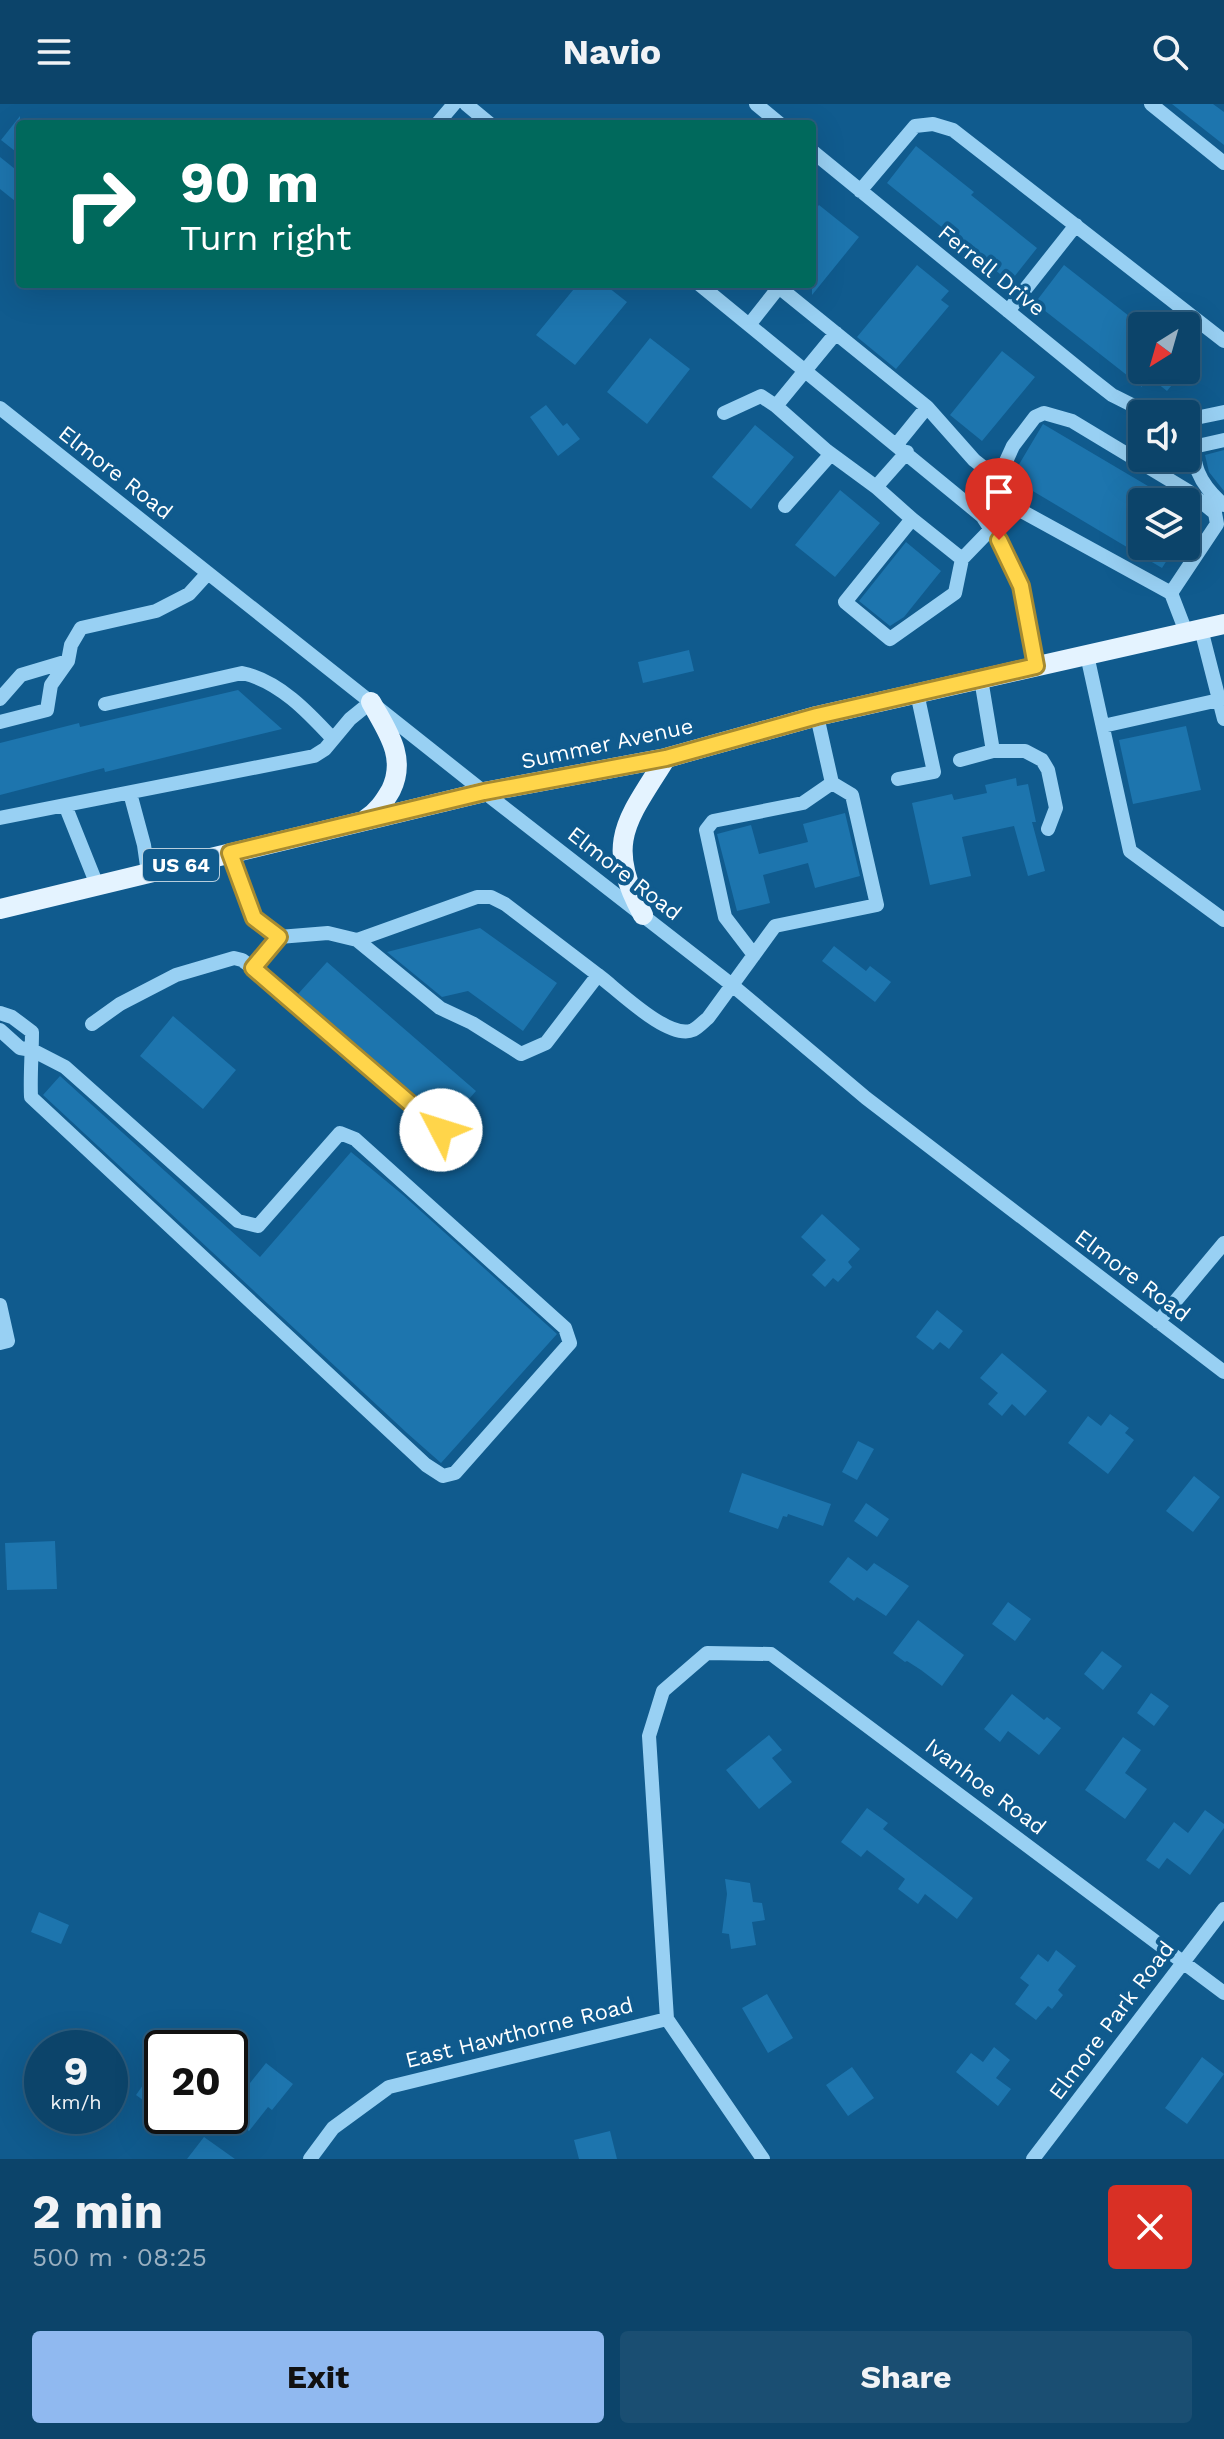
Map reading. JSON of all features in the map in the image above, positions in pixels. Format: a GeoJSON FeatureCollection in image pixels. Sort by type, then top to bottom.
{"type":"FeatureCollection","features":[{"type":"Feature","properties":{"kind":"main road","name":"Summer Avenue"},"geometry":{"type":"LineString","coordinates":[[0,909],[484,792],[666,758],[817,716],[1224,624]]}},
{"type":"Feature","properties":{"kind":"main road"},"geometry":{"type":"LineString","coordinates":[[363,821],[377,811],[386,799],[399,764],[395,745],[371,702]]}},
{"type":"Feature","properties":{"kind":"main road"},"geometry":{"type":"LineString","coordinates":[[643,915],[623,870],[623,838],[635,808],[666,758]]}},
{"type":"Feature","properties":{"kind":"street"},"geometry":{"type":"LineString","coordinates":[[440,120],[454,104]]}},
{"type":"Feature","properties":{"kind":"street"},"geometry":{"type":"LineString","coordinates":[[466,104],[485,120]]}},
{"type":"Feature","properties":{"kind":"street"},"geometry":{"type":"LineString","coordinates":[[756,104],[775,120]]}},
{"type":"Feature","properties":{"kind":"street"},"geometry":{"type":"LineString","coordinates":[[1151,104],[1224,163]]}},
{"type":"Feature","properties":{"kind":"street"},"geometry":{"type":"LineString","coordinates":[[860,191],[915,126],[933,124],[953,130],[1224,341]]}},
{"type":"Feature","properties":{"kind":"street","name":"Ferrell Drive"},"geometry":{"type":"LineString","coordinates":[[816,154],[1112,395],[1128,403]]}},
{"type":"Feature","properties":{"kind":"street"},"geometry":{"type":"LineString","coordinates":[[1008,311],[1076,225]]}},
{"type":"Feature","properties":{"kind":"street"},"geometry":{"type":"LineString","coordinates":[[704,288],[982,516],[1007,554],[1021,586],[1036,666]]}},
{"type":"Feature","properties":{"kind":"street"},"geometry":{"type":"LineString","coordinates":[[749,325],[776,288]]}},
{"type":"Feature","properties":{"kind":"street"},"geometry":{"type":"LineString","coordinates":[[780,288],[927,407],[974,460],[998,479]]}},
{"type":"Feature","properties":{"kind":"street"},"geometry":{"type":"LineString","coordinates":[[776,406],[836,333]]}},
{"type":"Feature","properties":{"kind":"street"},"geometry":{"type":"LineString","coordinates":[[724,413],[761,396],[962,559]]}},
{"type":"Feature","properties":{"kind":"street"},"geometry":{"type":"LineString","coordinates":[[876,487],[927,407]]}},
{"type":"Feature","properties":{"kind":"street","name":"Elmore Road"},"geometry":{"type":"LineString","coordinates":[[0,408],[732,985],[866,1098],[1224,1372]]}},
{"type":"Feature","properties":{"kind":"street"},"geometry":{"type":"LineString","coordinates":[[1200,417],[1224,412]]}},
{"type":"Feature","properties":{"kind":"street"},"geometry":{"type":"LineString","coordinates":[[1000,503],[998,479],[1026,426],[1044,413],[1072,421],[1188,491],[1215,513],[1217,524],[1171,593]]}},
{"type":"Feature","properties":{"kind":"street"},"geometry":{"type":"LineString","coordinates":[[1200,445],[1224,440]]}},
{"type":"Feature","properties":{"kind":"street"},"geometry":{"type":"LineString","coordinates":[[785,506],[831,454]]}},
{"type":"Feature","properties":{"kind":"street"},"geometry":{"type":"LineString","coordinates":[[1199,472],[1201,481],[1224,505]]}},
{"type":"Feature","properties":{"kind":"street"},"geometry":{"type":"LineString","coordinates":[[982,516],[1000,503],[1007,503],[1171,593],[1194,630],[1224,719]]}},
{"type":"Feature","properties":{"kind":"street"},"geometry":{"type":"LineString","coordinates":[[912,519],[845,602],[890,639],[955,593],[962,559],[991,529]]}},
{"type":"Feature","properties":{"kind":"street"},"geometry":{"type":"LineString","coordinates":[[0,722],[47,710],[51,685],[68,661],[71,645],[81,628],[156,611],[189,594],[208,573]]}},
{"type":"Feature","properties":{"kind":"street"},"geometry":{"type":"LineString","coordinates":[[1087,655],[1130,851],[1224,920]]}},
{"type":"Feature","properties":{"kind":"street"},"geometry":{"type":"LineString","coordinates":[[0,699],[21,675],[68,661]]}},
{"type":"Feature","properties":{"kind":"street"},"geometry":{"type":"LineString","coordinates":[[105,704],[242,673],[258,676],[293,699],[333,739]]}},
{"type":"Feature","properties":{"kind":"street"},"geometry":{"type":"LineString","coordinates":[[981,679],[993,751]]}},
{"type":"Feature","properties":{"kind":"street"},"geometry":{"type":"LineString","coordinates":[[898,779],[934,772],[917,693]]}},
{"type":"Feature","properties":{"kind":"street"},"geometry":{"type":"LineString","coordinates":[[1103,726],[1219,700]]}},
{"type":"Feature","properties":{"kind":"street"},"geometry":{"type":"LineString","coordinates":[[0,818],[314,756],[371,702]]}},
{"type":"Feature","properties":{"kind":"street"},"geometry":{"type":"LineString","coordinates":[[357,940],[477,897],[491,897],[505,904],[665,1027],[683,1032],[694,1030],[708,1018],[775,926],[877,905],[852,795],[832,783],[817,716]]}},
{"type":"Feature","properties":{"kind":"street"},"geometry":{"type":"LineString","coordinates":[[960,760],[993,751],[1025,751],[1042,760],[1048,770],[1056,808],[1048,829]]}},
{"type":"Feature","properties":{"kind":"street"},"geometry":{"type":"LineString","coordinates":[[754,955],[725,917],[706,830],[713,821],[803,803],[832,783]]}},
{"type":"Feature","properties":{"kind":"street"},"geometry":{"type":"LineString","coordinates":[[130,793],[148,873]]}},
{"type":"Feature","properties":{"kind":"street"},"geometry":{"type":"LineString","coordinates":[[65,805],[97,885]]}},
{"type":"Feature","properties":{"kind":"street"},"geometry":{"type":"LineString","coordinates":[[230,853],[254,918],[279,937],[328,933],[357,940],[440,1008],[472,1023],[521,1054],[546,1043],[598,975]]}},
{"type":"Feature","properties":{"kind":"street"},"geometry":{"type":"LineString","coordinates":[[253,968],[279,937]]}},
{"type":"Feature","properties":{"kind":"street"},"geometry":{"type":"LineString","coordinates":[[92,1024],[120,1004],[176,975],[234,958],[242,960],[441,1130]]}},
{"type":"Feature","properties":{"kind":"street"},"geometry":{"type":"LineString","coordinates":[[0,1016],[12,1017],[32,1032],[32,1050],[30,1074],[31,1097],[426,1465],[443,1476],[455,1473],[570,1343],[565,1328],[355,1139],[340,1133],[258,1226],[238,1221],[65,1067],[32,1050],[20,1048],[0,1030]]}},
{"type":"Feature","properties":{"kind":"street"},"geometry":{"type":"LineString","coordinates":[[1158,1322],[1224,1243]]}},
{"type":"Feature","properties":{"kind":"street"},"geometry":{"type":"LineString","coordinates":[[0,1305],[8,1341],[0,1343]]}},
{"type":"Feature","properties":{"kind":"street","name":"Ivanhoe Road"},"geometry":{"type":"LineString","coordinates":[[707,1653],[771,1654],[1224,1993]]}},
{"type":"Feature","properties":{"kind":"street","name":"East Hawthorne Road"},"geometry":{"type":"LineString","coordinates":[[310,2159],[333,2128],[389,2087],[667,2019],[649,1736],[663,1691],[707,1653]]}},
{"type":"Feature","properties":{"kind":"street","name":"Elmore Park Road"},"geometry":{"type":"LineString","coordinates":[[1033,2159],[1224,1909]]}},
{"type":"Feature","properties":{"kind":"street"},"geometry":{"type":"LineString","coordinates":[[667,2019],[763,2159]]}},
{"type":"Feature","properties":{"kind":"building"},"geometry":{"type":"Polygon","coordinates":[[[1172,104],[1213,104],[1224,112],[1224,145],[1172,104]]]}},
{"type":"Feature","properties":{"kind":"building"},"geometry":{"type":"Polygon","coordinates":[[[16,121],[16,152],[1,140],[16,121]]]}},
{"type":"Feature","properties":{"kind":"building"},"geometry":{"type":"Polygon","coordinates":[[[916,146],[1037,248],[1010,282],[887,183],[916,146]]]}},
{"type":"Feature","properties":{"kind":"building"},"geometry":{"type":"Polygon","coordinates":[[[0,157],[16,170],[16,202],[0,189],[0,157]]]}},
{"type":"Feature","properties":{"kind":"building"},"geometry":{"type":"Polygon","coordinates":[[[819,205],[859,237],[812,295],[812,288],[816,288],[816,208],[819,205]]]}},
{"type":"Feature","properties":{"kind":"building"},"geometry":{"type":"Polygon","coordinates":[[[917,265],[949,291],[941,300],[949,306],[896,369],[857,337],[917,265]]]}},
{"type":"Feature","properties":{"kind":"building"},"geometry":{"type":"Polygon","coordinates":[[[1064,265],[1128,315],[1128,376],[1035,303],[1064,265]]]}},
{"type":"Feature","properties":{"kind":"building"},"geometry":{"type":"Polygon","coordinates":[[[575,288],[609,288],[627,302],[575,365],[536,335],[575,288]]]}},
{"type":"Feature","properties":{"kind":"building"},"geometry":{"type":"Polygon","coordinates":[[[650,338],[690,369],[647,424],[607,392],[650,338]]]}},
{"type":"Feature","properties":{"kind":"building"},"geometry":{"type":"Polygon","coordinates":[[[1002,351],[1035,377],[982,441],[950,415],[1002,351]]]}},
{"type":"Feature","properties":{"kind":"building"},"geometry":{"type":"Polygon","coordinates":[[[1158,384],[1173,384],[1167,391],[1158,384]]]}},
{"type":"Feature","properties":{"kind":"building"},"geometry":{"type":"Polygon","coordinates":[[[546,405],[563,426],[567,423],[580,439],[558,456],[530,417],[546,405]]]}},
{"type":"Feature","properties":{"kind":"building"},"geometry":{"type":"Polygon","coordinates":[[[1043,424],[1151,488],[1128,488],[1128,548],[1011,478],[1043,424]]]}},
{"type":"Feature","properties":{"kind":"building"},"geometry":{"type":"Polygon","coordinates":[[[755,425],[794,457],[751,509],[712,477],[755,425]]]}},
{"type":"Feature","properties":{"kind":"building"},"geometry":{"type":"Polygon","coordinates":[[[1224,450],[1224,491],[1209,472],[1205,455],[1224,450]]]}},
{"type":"Feature","properties":{"kind":"building"},"geometry":{"type":"Polygon","coordinates":[[[840,490],[880,523],[835,577],[795,545],[840,490]]]}},
{"type":"Feature","properties":{"kind":"building"},"geometry":{"type":"Polygon","coordinates":[[[906,542],[941,571],[904,617],[890,626],[859,601],[906,542]]]}},
{"type":"Feature","properties":{"kind":"building"},"geometry":{"type":"Polygon","coordinates":[[[1149,560],[1167,560],[1162,568],[1149,560]]]}},
{"type":"Feature","properties":{"kind":"building"},"geometry":{"type":"Polygon","coordinates":[[[689,650],[694,671],[643,683],[638,662],[689,650]]]}},
{"type":"Feature","properties":{"kind":"building"},"geometry":{"type":"Polygon","coordinates":[[[238,690],[282,729],[105,772],[104,768],[0,795],[0,743],[238,690]]]}},
{"type":"Feature","properties":{"kind":"building"},"geometry":{"type":"Polygon","coordinates":[[[1186,726],[1201,790],[1133,804],[1119,740],[1186,726]]]}},
{"type":"Feature","properties":{"kind":"building"},"geometry":{"type":"Polygon","coordinates":[[[1016,778],[1017,786],[1028,784],[1036,822],[1032,822],[1045,871],[1028,876],[1014,826],[962,837],[971,876],[930,885],[912,803],[952,794],[954,800],[987,793],[985,785],[1016,778]]]}},
{"type":"Feature","properties":{"kind":"building"},"geometry":{"type":"Polygon","coordinates":[[[845,813],[860,876],[815,888],[808,863],[763,875],[770,903],[737,911],[717,834],[751,825],[759,854],[808,842],[803,824],[845,813]]]}},
{"type":"Feature","properties":{"kind":"building"},"geometry":{"type":"Polygon","coordinates":[[[480,928],[557,983],[523,1031],[468,991],[442,997],[387,952],[480,928]]]}},
{"type":"Feature","properties":{"kind":"building"},"geometry":{"type":"Polygon","coordinates":[[[834,946],[866,971],[870,966],[891,982],[875,1002],[822,961],[834,946]]]}},
{"type":"Feature","properties":{"kind":"building"},"geometry":{"type":"Polygon","coordinates":[[[327,962],[476,1091],[448,1123],[298,994],[327,962]]]}},
{"type":"Feature","properties":{"kind":"building"},"geometry":{"type":"Polygon","coordinates":[[[173,1016],[236,1070],[203,1109],[140,1056],[173,1016]]]}},
{"type":"Feature","properties":{"kind":"building"},"geometry":{"type":"Polygon","coordinates":[[[60,1076],[260,1257],[351,1152],[557,1334],[441,1463],[43,1095],[60,1076]]]}},
{"type":"Feature","properties":{"kind":"building"},"geometry":{"type":"Polygon","coordinates":[[[822,1214],[860,1249],[848,1262],[852,1267],[838,1282],[833,1278],[825,1287],[812,1275],[826,1260],[801,1237],[822,1214]]]}},
{"type":"Feature","properties":{"kind":"building"},"geometry":{"type":"Polygon","coordinates":[[[937,1310],[963,1331],[949,1349],[940,1342],[933,1350],[916,1337],[937,1310]]]}},
{"type":"Feature","properties":{"kind":"building"},"geometry":{"type":"Polygon","coordinates":[[[1002,1353],[1047,1391],[1025,1416],[1012,1404],[1002,1416],[988,1404],[998,1393],[980,1378],[1002,1353]]]}},
{"type":"Feature","properties":{"kind":"building"},"geometry":{"type":"Polygon","coordinates":[[[1110,1414],[1129,1428],[1125,1433],[1134,1440],[1108,1474],[1068,1443],[1088,1416],[1101,1426],[1110,1414]]]}},
{"type":"Feature","properties":{"kind":"building"},"geometry":{"type":"Polygon","coordinates":[[[858,1441],[874,1449],[857,1480],[842,1472],[858,1441]]]}},
{"type":"Feature","properties":{"kind":"building"},"geometry":{"type":"Polygon","coordinates":[[[742,1473],[831,1504],[823,1526],[788,1514],[787,1517],[783,1516],[778,1529],[729,1512],[742,1473]]]}},
{"type":"Feature","properties":{"kind":"building"},"geometry":{"type":"Polygon","coordinates":[[[1194,1476],[1220,1497],[1193,1532],[1166,1511],[1194,1476]]]}},
{"type":"Feature","properties":{"kind":"building"},"geometry":{"type":"Polygon","coordinates":[[[866,1503],[889,1519],[877,1537],[854,1521],[866,1503]]]}},
{"type":"Feature","properties":{"kind":"building"},"geometry":{"type":"Polygon","coordinates":[[[55,1541],[57,1589],[7,1590],[5,1543],[55,1541]]]}},
{"type":"Feature","properties":{"kind":"building"},"geometry":{"type":"Polygon","coordinates":[[[848,1557],[867,1571],[874,1563],[909,1586],[886,1616],[857,1597],[854,1601],[829,1582],[848,1557]]]}},
{"type":"Feature","properties":{"kind":"building"},"geometry":{"type":"Polygon","coordinates":[[[1008,1602],[1031,1619],[1015,1641],[992,1624],[1008,1602]]]}},
{"type":"Feature","properties":{"kind":"building"},"geometry":{"type":"Polygon","coordinates":[[[918,1620],[964,1655],[942,1686],[893,1653],[918,1620]]]}},
{"type":"Feature","properties":{"kind":"building"},"geometry":{"type":"Polygon","coordinates":[[[1102,1651],[1122,1666],[1103,1690],[1084,1674],[1102,1651]]]}},
{"type":"Feature","properties":{"kind":"building"},"geometry":{"type":"Polygon","coordinates":[[[1151,1693],[1169,1706],[1154,1726],[1137,1713],[1151,1693]]]}},
{"type":"Feature","properties":{"kind":"building"},"geometry":{"type":"Polygon","coordinates":[[[1012,1694],[1044,1720],[1047,1717],[1061,1728],[1039,1755],[1008,1731],[1000,1742],[984,1729],[1012,1694]]]}},
{"type":"Feature","properties":{"kind":"building"},"geometry":{"type":"Polygon","coordinates":[[[769,1735],[782,1750],[772,1758],[792,1782],[759,1809],[726,1770],[769,1735]]]}},
{"type":"Feature","properties":{"kind":"building"},"geometry":{"type":"Polygon","coordinates":[[[1123,1737],[1141,1750],[1125,1773],[1147,1789],[1125,1819],[1085,1790],[1123,1737]]]}},
{"type":"Feature","properties":{"kind":"building"},"geometry":{"type":"Polygon","coordinates":[[[867,1808],[888,1823],[883,1829],[973,1898],[957,1919],[925,1894],[918,1904],[898,1889],[905,1879],[867,1850],[861,1857],[841,1842],[867,1808]]]}},
{"type":"Feature","properties":{"kind":"building"},"geometry":{"type":"Polygon","coordinates":[[[1205,1810],[1224,1824],[1224,1828],[1190,1875],[1167,1858],[1159,1869],[1146,1860],[1174,1822],[1188,1833],[1205,1810]]]}},
{"type":"Feature","properties":{"kind":"building"},"geometry":{"type":"Polygon","coordinates":[[[725,1879],[750,1883],[753,1902],[762,1903],[765,1920],[752,1922],[756,1945],[731,1949],[729,1934],[722,1933],[727,1894],[725,1879]]]}},
{"type":"Feature","properties":{"kind":"building"},"geometry":{"type":"Polygon","coordinates":[[[39,1912],[69,1925],[61,1944],[31,1932],[39,1912]]]}},
{"type":"Feature","properties":{"kind":"building"},"geometry":{"type":"Polygon","coordinates":[[[1056,1950],[1076,1966],[1058,1990],[1063,1995],[1052,2009],[1048,2006],[1036,2020],[1015,2004],[1029,1985],[1020,1978],[1038,1954],[1048,1962],[1056,1950]]]}},
{"type":"Feature","properties":{"kind":"building"},"geometry":{"type":"Polygon","coordinates":[[[767,1994],[793,2038],[768,2053],[742,2008],[767,1994]]]}},
{"type":"Feature","properties":{"kind":"building"},"geometry":{"type":"Polygon","coordinates":[[[994,2047],[1010,2060],[996,2078],[1011,2089],[998,2106],[956,2072],[971,2053],[983,2062],[994,2047]]]}},
{"type":"Feature","properties":{"kind":"building"},"geometry":{"type":"Polygon","coordinates":[[[1202,2057],[1224,2074],[1187,2124],[1165,2108],[1202,2057]]]}},
{"type":"Feature","properties":{"kind":"building"},"geometry":{"type":"Polygon","coordinates":[[[266,2063],[293,2084],[272,2110],[268,2107],[249,2131],[248,2130],[248,2086],[266,2063]]]}},
{"type":"Feature","properties":{"kind":"building"},"geometry":{"type":"Polygon","coordinates":[[[852,2067],[874,2098],[848,2116],[826,2085],[852,2067]]]}},
{"type":"Feature","properties":{"kind":"building"},"geometry":{"type":"Polygon","coordinates":[[[144,2084],[144,2101],[136,2095],[144,2084]]]}},
{"type":"Feature","properties":{"kind":"building"},"geometry":{"type":"Polygon","coordinates":[[[610,2131],[617,2159],[579,2159],[574,2140],[610,2131]]]}},
{"type":"Feature","properties":{"kind":"building"},"geometry":{"type":"Polygon","coordinates":[[[204,2137],[235,2159],[187,2159],[204,2137]]]}},
{"type":"Feature","properties":{"kind":"route"},"geometry":{"type":"LineString","coordinates":[[441,1130],[253,968],[279,937],[254,918],[230,853],[484,792],[666,758],[817,716],[1036,666],[1021,586],[999,540]]}}]}
